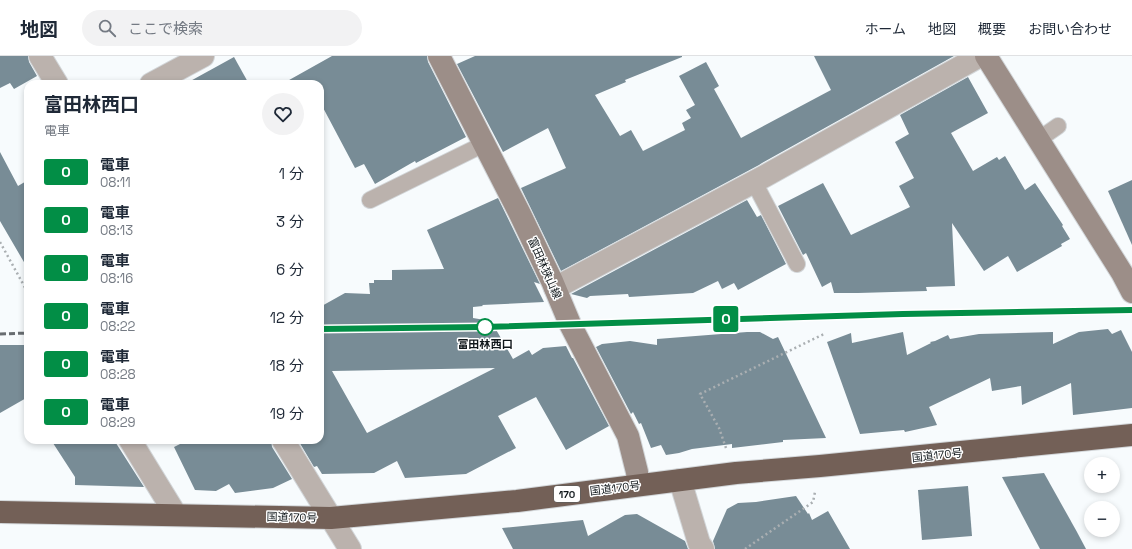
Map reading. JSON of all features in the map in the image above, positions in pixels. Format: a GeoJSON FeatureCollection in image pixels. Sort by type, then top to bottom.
{"type":"FeatureCollection","features":[{"type":"Feature","properties":{"kind":"highway","name":"国道170号"},"geometry":{"type":"LineString","coordinates":[[0,512],[331,518],[517,500],[736,473],[1132,435]]}},
{"type":"Feature","properties":{"kind":"main road","name":"富田林狭山線"},"geometry":{"type":"LineString","coordinates":[[439,56],[519,212],[555,288],[570,324],[628,436],[638,485]]}},
{"type":"Feature","properties":{"kind":"main road"},"geometry":{"type":"LineString","coordinates":[[986,56],[1038,140],[1129,278]]}},
{"type":"Feature","properties":{"kind":"street"},"geometry":{"type":"LineString","coordinates":[[40,56],[55,80]]}},
{"type":"Feature","properties":{"kind":"street"},"geometry":{"type":"LineString","coordinates":[[166,80],[202,56]]}},
{"type":"Feature","properties":{"kind":"street"},"geometry":{"type":"LineString","coordinates":[[555,288],[754,182],[980,56]]}},
{"type":"Feature","properties":{"kind":"street"},"geometry":{"type":"LineString","coordinates":[[132,444],[176,515]]}},
{"type":"Feature","properties":{"kind":"street"},"geometry":{"type":"LineString","coordinates":[[285,444],[350,549]]}},
{"type":"Feature","properties":{"kind":"street"},"geometry":{"type":"LineString","coordinates":[[680,480],[699,543],[703,549]]}},
{"type":"Feature","properties":{"kind":"lane"},"geometry":{"type":"LineString","coordinates":[[1038,140],[1058,126]]}},
{"type":"Feature","properties":{"kind":"lane"},"geometry":{"type":"LineString","coordinates":[[370,200],[484,144]]}},
{"type":"Feature","properties":{"kind":"lane"},"geometry":{"type":"LineString","coordinates":[[754,182],[797,264]]}},
{"type":"Feature","properties":{"kind":"path"},"geometry":{"type":"LineString","coordinates":[[0,242],[24,286]]}},
{"type":"Feature","properties":{"kind":"path"},"geometry":{"type":"LineString","coordinates":[[736,473],[718,428],[700,394],[824,334]]}},
{"type":"Feature","properties":{"kind":"path"},"geometry":{"type":"LineString","coordinates":[[745,549],[813,502],[820,466]]}},
{"type":"Feature","properties":{"kind":"building"},"geometry":{"type":"Polygon","coordinates":[[[0,56],[28,56],[29,62],[37,76],[30,80],[24,80],[24,83],[14,89],[10,83],[0,88],[0,56]]]}},
{"type":"Feature","properties":{"kind":"building"},"geometry":{"type":"Polygon","coordinates":[[[332,56],[427,56],[428,62],[466,137],[416,163],[415,161],[375,184],[364,164],[355,168],[324,110],[324,80],[289,80],[332,56]]]}},
{"type":"Feature","properties":{"kind":"building"},"geometry":{"type":"Polygon","coordinates":[[[475,56],[682,56],[625,80],[626,82],[595,95],[620,136],[631,130],[643,151],[685,130],[682,123],[691,118],[686,110],[695,105],[679,76],[706,62],[719,86],[714,89],[741,138],[831,90],[814,56],[954,56],[759,165],[561,271],[521,188],[566,168],[548,128],[503,152],[457,64],[475,56]]]}},
{"type":"Feature","properties":{"kind":"building"},"geometry":{"type":"Polygon","coordinates":[[[234,57],[247,80],[192,80],[234,57]]]}},
{"type":"Feature","properties":{"kind":"building"},"geometry":{"type":"Polygon","coordinates":[[[968,77],[988,113],[951,133],[973,171],[997,157],[999,160],[1005,156],[1025,190],[1035,183],[1063,225],[1062,226],[1070,239],[1061,244],[1062,246],[1017,272],[1008,256],[984,271],[952,223],[955,286],[926,287],[927,291],[858,293],[834,293],[831,282],[822,287],[806,253],[803,255],[778,206],[823,183],[851,235],[910,207],[899,186],[914,178],[895,142],[909,134],[900,115],[968,77]]]}},
{"type":"Feature","properties":{"kind":"building"},"geometry":{"type":"Polygon","coordinates":[[[0,152],[18,186],[24,182],[24,262],[0,221],[0,152]]]}},
{"type":"Feature","properties":{"kind":"building"},"geometry":{"type":"Polygon","coordinates":[[[1132,180],[1132,245],[1108,191],[1132,180]]]}},
{"type":"Feature","properties":{"kind":"building"},"geometry":{"type":"Polygon","coordinates":[[[498,198],[540,284],[534,282],[544,302],[482,305],[483,306],[473,307],[473,318],[491,321],[513,359],[529,350],[532,355],[543,348],[566,346],[609,426],[566,450],[536,397],[498,416],[516,448],[466,474],[405,478],[397,461],[374,473],[322,474],[317,466],[314,467],[300,444],[324,444],[324,305],[345,293],[370,294],[369,283],[374,283],[374,280],[392,280],[392,270],[444,269],[427,230],[498,198]],[[495,368],[332,371],[367,433],[495,368]]]}},
{"type":"Feature","properties":{"kind":"building"},"geometry":{"type":"Polygon","coordinates":[[[747,200],[757,217],[761,215],[786,264],[738,290],[734,283],[722,289],[718,281],[693,293],[629,297],[628,294],[590,296],[587,298],[571,294],[747,200]]]}},
{"type":"Feature","properties":{"kind":"building"},"geometry":{"type":"Polygon","coordinates":[[[1108,329],[1112,334],[1121,330],[1132,352],[1132,408],[1073,415],[1071,383],[1022,405],[1021,386],[992,391],[990,378],[929,407],[937,425],[905,432],[904,430],[860,434],[827,342],[851,333],[852,343],[903,332],[907,355],[931,343],[930,342],[948,335],[950,339],[979,334],[1053,332],[1053,344],[1079,332],[1108,329]]]}},
{"type":"Feature","properties":{"kind":"building"},"geometry":{"type":"Polygon","coordinates":[[[760,332],[773,339],[778,337],[826,438],[783,440],[783,442],[732,448],[732,444],[692,449],[666,455],[661,445],[651,448],[641,423],[639,424],[633,412],[631,414],[596,347],[602,344],[630,341],[657,345],[657,339],[760,332]]]}},
{"type":"Feature","properties":{"kind":"building"},"geometry":{"type":"Polygon","coordinates":[[[0,345],[24,345],[24,399],[0,413],[0,345]]]}},
{"type":"Feature","properties":{"kind":"building"},"geometry":{"type":"Polygon","coordinates":[[[54,444],[117,444],[144,487],[75,485],[75,477],[54,444]]]}},
{"type":"Feature","properties":{"kind":"building"},"geometry":{"type":"Polygon","coordinates":[[[180,444],[272,444],[292,479],[273,488],[235,493],[229,484],[216,491],[195,490],[174,447],[180,444]]]}},
{"type":"Feature","properties":{"kind":"building"},"geometry":{"type":"Polygon","coordinates":[[[1044,473],[1086,549],[1040,549],[1002,477],[1044,473]]]}},
{"type":"Feature","properties":{"kind":"building"},"geometry":{"type":"Polygon","coordinates":[[[968,486],[972,536],[922,540],[918,490],[968,486]]]}},
{"type":"Feature","properties":{"kind":"building"},"geometry":{"type":"Polygon","coordinates":[[[796,496],[808,514],[809,513],[812,520],[828,511],[850,549],[715,549],[713,541],[727,509],[738,503],[796,496]]]}},
{"type":"Feature","properties":{"kind":"building"},"geometry":{"type":"Polygon","coordinates":[[[637,514],[685,541],[688,549],[513,549],[502,528],[583,520],[588,536],[625,515],[637,514]]]}},
{"type":"Feature","properties":{"kind":"railway"},"geometry":{"type":"LineString","coordinates":[[324,329],[483,327],[919,314],[1132,310]]}},
{"type":"Feature","properties":{"kind":"railway"},"geometry":{"type":"LineString","coordinates":[[0,334],[24,333]]}},
{"type":"Feature","properties":{"kind":"train","name":"O"},"geometry":{"type":"LineString","coordinates":[[324,329],[483,327],[903,314],[1132,310]]}},
{"type":"Feature","properties":{"kind":"place","name":"富田林西口"},"geometry":{"type":"Point","coordinates":[485,327]}}]}
